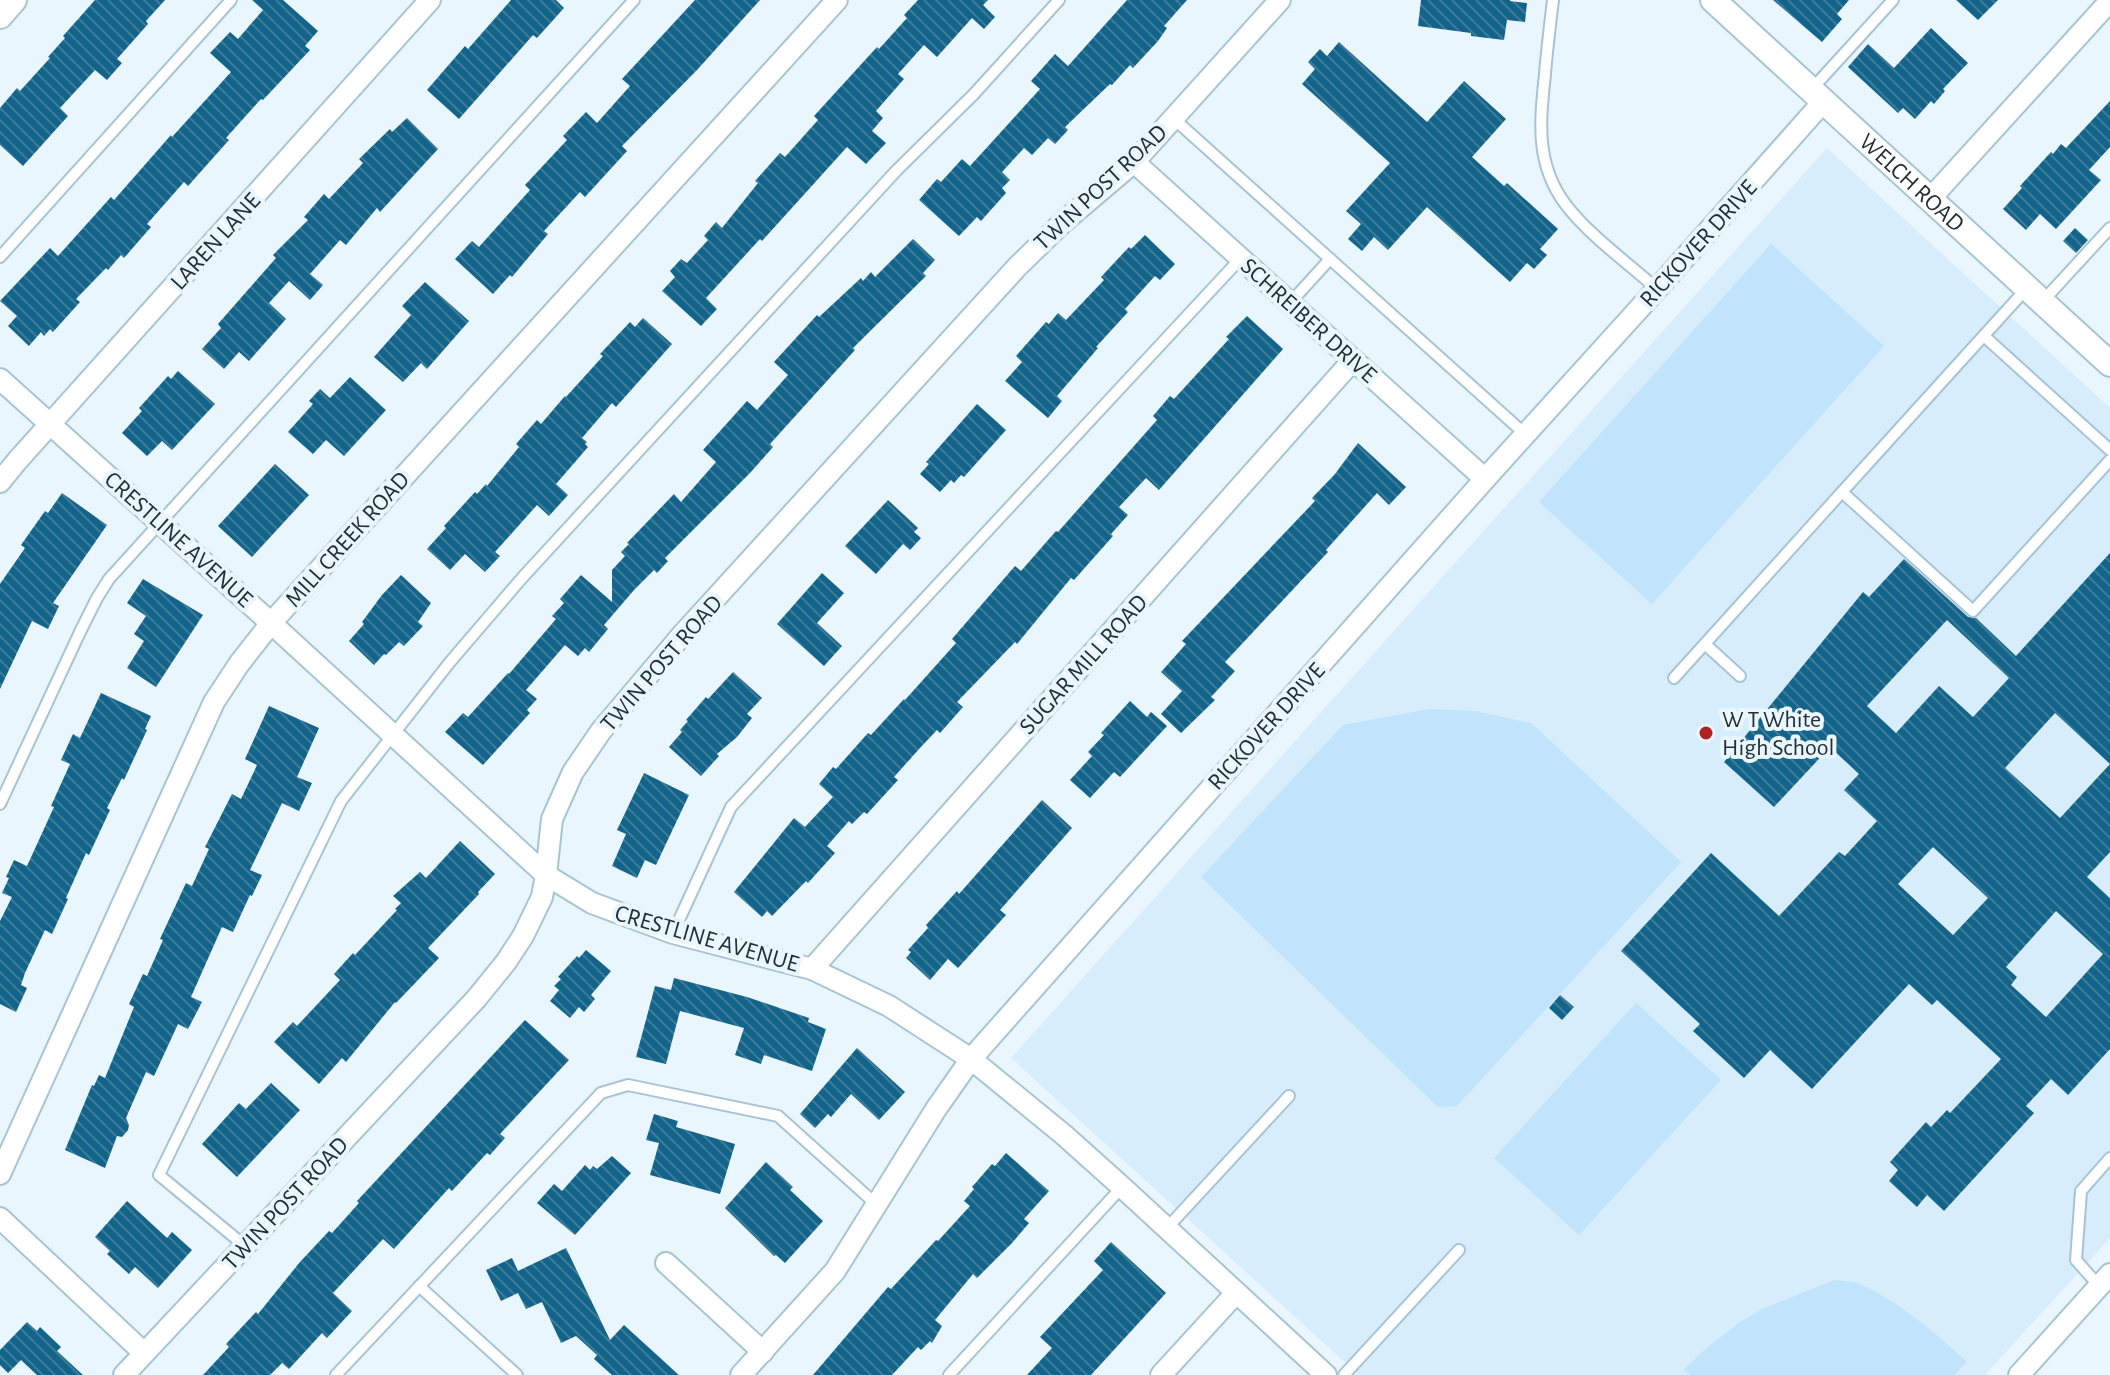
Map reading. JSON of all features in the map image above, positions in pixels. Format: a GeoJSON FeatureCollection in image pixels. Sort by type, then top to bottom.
{"type":"FeatureCollection","features":[{"type":"Feature","properties":{"kind":"street"},"geometry":{"type":"LineString","coordinates":[[0,16],[14,0]]}},
{"type":"Feature","properties":{"kind":"street","name":"LAREN LANE"},"geometry":{"type":"LineString","coordinates":[[0,482],[430,0]]}},
{"type":"Feature","properties":{"kind":"street","name":"MILL CREEK ROAD"},"geometry":{"type":"LineString","coordinates":[[0,1174],[214,702],[239,664],[271,623],[837,0]]}},
{"type":"Feature","properties":{"kind":"street","name":"TWIN POST ROAD"},"geometry":{"type":"LineString","coordinates":[[124,1375],[476,999],[506,962],[542,897],[552,819],[573,772],[601,731],[682,635],[1017,267],[1061,224],[1134,162],[1280,0]]}},
{"type":"Feature","properties":{"kind":"street","name":"WELCH ROAD"},"geometry":{"type":"LineString","coordinates":[[1713,0],[2110,364]]}},
{"type":"Feature","properties":{"kind":"street"},"geometry":{"type":"LineString","coordinates":[[1930,199],[2110,1]]}},
{"type":"Feature","properties":{"kind":"street","name":"RICKOVER DRIVE"},"geometry":{"type":"LineString","coordinates":[[741,1375],[835,1271],[936,1109],[971,1059],[1657,289],[1817,96]]}},
{"type":"Feature","properties":{"kind":"street","name":"SCHREIBER DRIVE"},"geometry":{"type":"LineString","coordinates":[[1134,162],[1485,479]]}},
{"type":"Feature","properties":{"kind":"street","name":"SUGAR MILL ROAD"},"geometry":{"type":"LineString","coordinates":[[812,969],[1353,360]]}},
{"type":"Feature","properties":{"kind":"street","name":"CRESTLINE AVENUE"},"geometry":{"type":"LineString","coordinates":[[0,379],[546,875],[592,903],[673,933],[812,969],[889,1006],[971,1059],[1064,1135],[1326,1375]]}},
{"type":"Feature","properties":{"kind":"street"},"geometry":{"type":"LineString","coordinates":[[0,1218],[144,1353]]}},
{"type":"Feature","properties":{"kind":"street"},"geometry":{"type":"LineString","coordinates":[[666,1263],[763,1352]]}},
{"type":"Feature","properties":{"kind":"street"},"geometry":{"type":"LineString","coordinates":[[2019,1375],[2104,1280]]}},
{"type":"Feature","properties":{"kind":"street"},"geometry":{"type":"LineString","coordinates":[[1161,1375],[1236,1293]]}},
{"type":"Feature","properties":{"kind":"lane"},"geometry":{"type":"LineString","coordinates":[[0,257],[231,0]]}},
{"type":"Feature","properties":{"kind":"lane"},"geometry":{"type":"LineString","coordinates":[[0,804],[97,598],[109,579],[634,0]]}},
{"type":"Feature","properties":{"kind":"lane"},"geometry":{"type":"LineString","coordinates":[[245,1246],[159,1175],[341,801],[450,662],[522,578],[896,171],[974,94],[1059,0]]}},
{"type":"Feature","properties":{"kind":"lane"},"geometry":{"type":"LineString","coordinates":[[1553,0],[1540,120],[1546,167],[1567,206],[1657,289]]}},
{"type":"Feature","properties":{"kind":"lane"},"geometry":{"type":"LineString","coordinates":[[1817,96],[1893,0]]}},
{"type":"Feature","properties":{"kind":"lane"},"geometry":{"type":"LineString","coordinates":[[1173,118],[1525,434]]}},
{"type":"Feature","properties":{"kind":"lane"},"geometry":{"type":"LineString","coordinates":[[1674,678],[1984,336],[2110,228]]}},
{"type":"Feature","properties":{"kind":"lane"},"geometry":{"type":"LineString","coordinates":[[673,933],[731,807],[1241,258]]}},
{"type":"Feature","properties":{"kind":"lane"},"geometry":{"type":"LineString","coordinates":[[1290,303],[1330,259]]}},
{"type":"Feature","properties":{"kind":"lane"},"geometry":{"type":"LineString","coordinates":[[1984,336],[2110,450]]}},
{"type":"Feature","properties":{"kind":"lane"},"geometry":{"type":"LineString","coordinates":[[1842,492],[1973,611],[2110,460]]}},
{"type":"Feature","properties":{"kind":"lane"},"geometry":{"type":"LineString","coordinates":[[1705,644],[1740,676]]}},
{"type":"Feature","properties":{"kind":"lane"},"geometry":{"type":"LineString","coordinates":[[336,1375],[601,1093],[628,1085],[778,1116],[877,1205]]}},
{"type":"Feature","properties":{"kind":"lane"},"geometry":{"type":"LineString","coordinates":[[1167,1228],[1289,1096]]}},
{"type":"Feature","properties":{"kind":"lane"},"geometry":{"type":"LineString","coordinates":[[2104,1280],[2076,1260],[2081,1191],[2110,1158]]}},
{"type":"Feature","properties":{"kind":"lane"},"geometry":{"type":"LineString","coordinates":[[949,1375],[1122,1187]]}},
{"type":"Feature","properties":{"kind":"lane"},"geometry":{"type":"LineString","coordinates":[[1344,1375],[1459,1250]]}},
{"type":"Feature","properties":{"kind":"lane"},"geometry":{"type":"LineString","coordinates":[[419,1286],[517,1375]]}},
{"type":"Feature","properties":{"kind":"shaded area","name":"W T White High School"},"geometry":{"type":"Polygon","coordinates":[[[1827,148],[2110,408],[2110,1238],[1985,1375],[1359,1375],[1011,1058],[1827,148]]]}},
{"type":"Feature","properties":{"kind":"shaded area"},"geometry":{"type":"Polygon","coordinates":[[[1771,244],[1884,346],[1652,604],[1539,502],[1771,244]]]}},
{"type":"Feature","properties":{"kind":"shaded area"},"geometry":{"type":"Polygon","coordinates":[[[1430,709],[1475,711],[1531,723],[1681,862],[1457,1106],[1438,1107],[1201,877],[1343,725],[1430,709]]]}},
{"type":"Feature","properties":{"kind":"shaded area"},"geometry":{"type":"Polygon","coordinates":[[[1636,1003],[1721,1080],[1579,1235],[1494,1158],[1636,1003]]]}},
{"type":"Feature","properties":{"kind":"shaded area"},"geometry":{"type":"Polygon","coordinates":[[[1834,1280],[1856,1283],[1888,1299],[1967,1362],[1954,1375],[1690,1375],[1684,1369],[1710,1345],[1760,1310],[1834,1280]]]}},
{"type":"Feature","properties":{"kind":"building"},"geometry":{"type":"Polygon","coordinates":[[[95,0],[165,0],[117,59],[122,63],[107,80],[95,70],[60,108],[68,116],[23,166],[0,145],[0,108],[50,58],[65,38],[63,36],[95,0]]]}},
{"type":"Feature","properties":{"kind":"building"},"geometry":{"type":"Polygon","coordinates":[[[252,0],[283,0],[318,31],[305,46],[310,50],[226,138],[229,140],[188,186],[184,182],[147,224],[151,227],[124,258],[121,255],[76,299],[80,302],[53,332],[50,329],[44,336],[41,332],[29,346],[8,326],[17,316],[0,301],[50,248],[58,256],[111,197],[114,200],[231,72],[210,53],[230,32],[238,39],[263,10],[252,0]]]}},
{"type":"Feature","properties":{"kind":"building"},"geometry":{"type":"Polygon","coordinates":[[[511,0],[556,0],[564,8],[537,38],[533,35],[459,119],[427,90],[511,0]]]}},
{"type":"Feature","properties":{"kind":"building"},"geometry":{"type":"Polygon","coordinates":[[[695,0],[760,0],[622,146],[627,151],[585,197],[580,192],[544,231],[548,234],[512,277],[510,275],[493,294],[455,259],[472,241],[479,247],[530,190],[525,185],[567,140],[563,136],[586,112],[597,123],[630,86],[622,79],[695,0]]]}},
{"type":"Feature","properties":{"kind":"building"},"geometry":{"type":"Polygon","coordinates":[[[918,0],[988,0],[983,5],[995,17],[984,29],[972,18],[937,57],[924,45],[898,74],[904,79],[876,111],[883,118],[872,131],[886,143],[866,164],[847,147],[706,298],[717,309],[701,326],[662,291],[675,277],[670,271],[681,259],[687,263],[708,240],[704,236],[716,222],[722,228],[758,183],[755,181],[780,153],[785,157],[818,120],[814,116],[907,18],[904,15],[918,0]]]}},
{"type":"Feature","properties":{"kind":"building"},"geometry":{"type":"Polygon","coordinates":[[[1127,0],[1187,0],[1164,26],[1167,28],[1158,41],[1133,68],[1130,65],[1065,127],[1068,130],[1055,144],[1048,138],[1032,155],[1024,148],[1002,172],[1010,180],[1002,188],[1006,193],[981,221],[977,217],[959,236],[919,200],[937,179],[941,182],[962,159],[970,166],[1040,89],[1031,81],[1055,54],[1068,66],[1127,0]]]}},
{"type":"Feature","properties":{"kind":"building"},"geometry":{"type":"Polygon","coordinates":[[[1421,0],[1510,0],[1527,3],[1525,22],[1507,20],[1504,40],[1418,26],[1421,0]]]}},
{"type":"Feature","properties":{"kind":"building"},"geometry":{"type":"Polygon","coordinates":[[[1773,0],[1849,0],[1837,14],[1842,19],[1822,42],[1773,0]]]}},
{"type":"Feature","properties":{"kind":"building"},"geometry":{"type":"Polygon","coordinates":[[[1956,0],[1998,0],[1978,20],[1956,0]]]}},
{"type":"Feature","properties":{"kind":"building"},"geometry":{"type":"Polygon","coordinates":[[[1931,28],[1968,63],[1943,89],[1945,91],[1934,104],[1931,101],[1915,119],[1903,108],[1898,113],[1848,67],[1868,44],[1894,68],[1931,28]]]}},
{"type":"Feature","properties":{"kind":"building"},"geometry":{"type":"Polygon","coordinates":[[[1339,42],[1427,122],[1464,81],[1506,119],[1472,157],[1504,186],[1507,183],[1558,229],[1540,249],[1547,255],[1534,269],[1527,263],[1510,282],[1427,207],[1388,250],[1374,237],[1362,251],[1348,239],[1361,224],[1346,211],[1390,163],[1302,84],[1315,69],[1308,62],[1320,49],[1327,56],[1339,42]]]}},
{"type":"Feature","properties":{"kind":"building"},"geometry":{"type":"Polygon","coordinates":[[[2110,101],[2110,147],[2089,170],[2101,180],[2056,229],[2040,214],[2026,230],[2003,209],[2051,152],[2053,154],[2061,144],[2066,148],[2110,101]]]}},
{"type":"Feature","properties":{"kind":"building"},"geometry":{"type":"Polygon","coordinates":[[[407,118],[438,149],[380,212],[377,208],[346,245],[340,240],[310,274],[323,285],[310,300],[289,281],[269,303],[286,319],[249,361],[239,352],[224,369],[202,349],[221,328],[218,324],[276,258],[273,255],[308,220],[304,217],[324,194],[329,199],[363,163],[359,159],[390,129],[392,132],[407,118]]]}},
{"type":"Feature","properties":{"kind":"building"},"geometry":{"type":"Polygon","coordinates":[[[2075,228],[2088,240],[2076,253],[2063,241],[2075,228]]]}},
{"type":"Feature","properties":{"kind":"building"},"geometry":{"type":"Polygon","coordinates":[[[1145,235],[1175,264],[1160,280],[1155,276],[1125,309],[1128,312],[1057,396],[1062,401],[1048,418],[1005,381],[1022,362],[1016,356],[1058,313],[1066,320],[1104,280],[1101,277],[1145,235]]]}},
{"type":"Feature","properties":{"kind":"building"},"geometry":{"type":"Polygon","coordinates":[[[913,239],[935,260],[923,273],[926,276],[853,348],[855,350],[770,444],[773,447],[750,473],[665,558],[668,561],[657,573],[654,570],[634,590],[604,625],[608,629],[589,652],[585,648],[578,656],[565,645],[526,690],[537,699],[527,710],[530,713],[483,765],[445,732],[463,713],[468,717],[509,674],[556,619],[552,616],[564,603],[560,599],[581,575],[612,602],[612,570],[625,556],[621,552],[627,543],[674,494],[681,502],[716,462],[703,450],[747,401],[757,410],[788,375],[774,362],[817,315],[819,317],[861,278],[863,281],[871,272],[875,277],[913,239]]]}},
{"type":"Feature","properties":{"kind":"building"},"geometry":{"type":"Polygon","coordinates":[[[425,282],[469,321],[427,369],[421,363],[403,382],[374,357],[411,315],[402,306],[425,282]]]}},
{"type":"Feature","properties":{"kind":"building"},"geometry":{"type":"Polygon","coordinates":[[[1247,316],[1283,349],[1159,490],[1146,478],[1119,507],[1128,515],[1111,534],[1113,536],[1074,580],[1071,578],[1017,644],[1015,642],[957,702],[963,707],[940,733],[937,730],[920,748],[894,777],[898,780],[867,814],[864,812],[852,824],[849,821],[827,846],[835,853],[808,883],[806,881],[772,916],[767,911],[762,917],[734,892],[794,818],[805,827],[833,797],[819,784],[905,700],[956,643],[952,639],[1015,566],[1021,571],[1058,532],[1157,420],[1153,416],[1170,396],[1174,399],[1247,316]]]}},
{"type":"Feature","properties":{"kind":"building"},"geometry":{"type":"Polygon","coordinates":[[[643,318],[672,344],[616,407],[612,403],[582,438],[588,447],[556,484],[568,495],[549,516],[537,505],[495,552],[500,556],[485,572],[465,554],[450,570],[427,549],[446,528],[444,526],[475,492],[477,494],[487,486],[519,447],[516,444],[537,420],[541,424],[630,322],[635,327],[643,318]]]}},
{"type":"Feature","properties":{"kind":"building"},"geometry":{"type":"Polygon","coordinates":[[[178,371],[215,404],[172,450],[162,441],[147,456],[122,433],[142,411],[139,408],[168,376],[171,379],[178,371]]]}},
{"type":"Feature","properties":{"kind":"building"},"geometry":{"type":"Polygon","coordinates":[[[350,377],[386,410],[344,456],[326,440],[313,454],[288,432],[313,404],[309,401],[320,389],[330,398],[350,377]]]}},
{"type":"Feature","properties":{"kind":"building"},"geometry":{"type":"Polygon","coordinates":[[[977,404],[1006,430],[964,477],[961,475],[954,483],[951,480],[940,492],[920,474],[929,464],[926,462],[977,404]]]}},
{"type":"Feature","properties":{"kind":"building"},"geometry":{"type":"Polygon","coordinates":[[[1358,443],[1406,487],[1389,505],[1377,493],[1326,550],[1328,552],[1225,662],[1235,671],[1211,697],[1215,700],[1181,733],[1161,714],[1182,691],[1161,672],[1186,644],[1182,641],[1315,501],[1312,498],[1358,443]]]}},
{"type":"Feature","properties":{"kind":"building"},"geometry":{"type":"Polygon","coordinates":[[[275,464],[309,495],[252,557],[218,526],[275,464]]]}},
{"type":"Feature","properties":{"kind":"building"},"geometry":{"type":"Polygon","coordinates":[[[62,493],[107,525],[53,603],[59,606],[48,629],[32,621],[0,689],[0,584],[25,548],[21,545],[62,493]]]}},
{"type":"Feature","properties":{"kind":"building"},"geometry":{"type":"Polygon","coordinates":[[[888,500],[918,528],[914,532],[921,538],[910,550],[903,544],[876,574],[845,546],[888,500]]]}},
{"type":"Feature","properties":{"kind":"building"},"geometry":{"type":"Polygon","coordinates":[[[2110,553],[2110,764],[2110,852],[2087,877],[2110,898],[2110,1049],[2068,1095],[2051,1079],[2026,1106],[2034,1113],[1944,1211],[1927,1195],[1917,1207],[1889,1181],[1898,1170],[1890,1162],[1926,1122],[1931,1127],[1947,1110],[1950,1113],[2001,1059],[1937,1000],[1932,1005],[1909,984],[1812,1089],[1770,1050],[1744,1078],[1693,1031],[1700,1024],[1621,951],[1711,853],[1779,916],[1839,852],[1845,856],[1877,821],[1844,790],[1859,774],[1830,747],[1774,807],[1724,762],[1863,592],[1869,597],[1904,559],[1968,617],[1976,618],[2016,656],[2110,553]],[[1947,620],[1867,706],[1896,733],[1939,686],[1973,717],[2009,678],[1947,620]],[[2055,713],[2005,768],[2060,818],[2110,764],[2055,713]],[[1933,847],[1898,884],[1953,935],[1988,898],[1933,847]],[[2056,911],[2006,967],[2017,977],[2011,985],[2046,1017],[2103,954],[2056,911]]]}},
{"type":"Feature","properties":{"kind":"building"},"geometry":{"type":"Polygon","coordinates":[[[822,573],[844,593],[817,623],[842,646],[824,666],[777,624],[822,573]]]}},
{"type":"Feature","properties":{"kind":"building"},"geometry":{"type":"Polygon","coordinates":[[[401,575],[431,603],[418,622],[423,626],[404,646],[399,642],[374,665],[349,641],[382,595],[401,575]]]}},
{"type":"Feature","properties":{"kind":"building"},"geometry":{"type":"Polygon","coordinates":[[[143,579],[203,615],[156,687],[127,668],[144,641],[134,634],[146,616],[127,603],[143,579]]]}},
{"type":"Feature","properties":{"kind":"building"},"geometry":{"type":"Polygon","coordinates":[[[733,672],[762,698],[747,714],[752,718],[737,737],[717,754],[719,756],[701,776],[669,747],[682,732],[680,730],[686,720],[733,672]]]}},
{"type":"Feature","properties":{"kind":"building"},"geometry":{"type":"Polygon","coordinates":[[[101,693],[151,716],[124,780],[122,778],[107,808],[110,810],[89,855],[86,853],[52,934],[45,930],[25,973],[21,985],[27,988],[16,1012],[0,1004],[0,921],[12,897],[2,893],[9,878],[6,877],[14,860],[27,866],[70,764],[61,760],[73,734],[80,738],[101,693]]]}},
{"type":"Feature","properties":{"kind":"building"},"geometry":{"type":"Polygon","coordinates":[[[1130,701],[1147,717],[1151,712],[1167,726],[1120,777],[1114,772],[1090,798],[1070,780],[1092,756],[1088,752],[1104,735],[1101,733],[1130,701]]]}},
{"type":"Feature","properties":{"kind":"building"},"geometry":{"type":"Polygon","coordinates":[[[269,706],[319,728],[297,777],[312,783],[299,811],[282,803],[250,870],[262,875],[233,932],[222,927],[191,997],[202,1002],[188,1029],[178,1024],[154,1076],[146,1072],[126,1118],[128,1130],[122,1137],[117,1136],[105,1168],[65,1150],[92,1085],[99,1075],[105,1078],[134,1007],[129,1004],[143,974],[147,976],[186,883],[192,886],[209,849],[205,847],[232,794],[241,799],[257,765],[245,759],[269,706]]]}},
{"type":"Feature","properties":{"kind":"building"},"geometry":{"type":"Polygon","coordinates":[[[644,773],[689,795],[656,865],[645,860],[637,878],[612,866],[626,834],[617,830],[644,773]]]}},
{"type":"Feature","properties":{"kind":"building"},"geometry":{"type":"Polygon","coordinates":[[[1042,800],[1072,828],[1000,910],[1006,915],[958,968],[948,959],[930,980],[906,958],[911,952],[908,950],[928,928],[926,925],[957,891],[959,894],[1042,800]]]}},
{"type":"Feature","properties":{"kind":"building"},"geometry":{"type":"Polygon","coordinates":[[[460,841],[495,874],[428,948],[439,958],[395,1002],[346,1062],[342,1058],[319,1084],[274,1042],[293,1022],[297,1026],[340,980],[334,974],[397,910],[401,903],[393,896],[420,872],[426,878],[460,841]]]}},
{"type":"Feature","properties":{"kind":"building"},"geometry":{"type":"Polygon","coordinates":[[[586,950],[611,971],[591,995],[595,999],[584,1012],[579,1007],[570,1018],[550,1001],[559,990],[554,986],[561,979],[558,977],[586,950]]]}},
{"type":"Feature","properties":{"kind":"building"},"geometry":{"type":"Polygon","coordinates":[[[674,978],[747,997],[809,1018],[808,1022],[826,1029],[812,1071],[764,1055],[761,1064],[735,1055],[744,1028],[680,1011],[666,1064],[636,1057],[655,986],[671,990],[674,978]]]}},
{"type":"Feature","properties":{"kind":"building"},"geometry":{"type":"Polygon","coordinates":[[[1560,995],[1574,1007],[1562,1020],[1549,1008],[1560,995]]]}},
{"type":"Feature","properties":{"kind":"building"},"geometry":{"type":"Polygon","coordinates":[[[525,1020],[569,1060],[500,1134],[505,1138],[490,1155],[487,1153],[452,1191],[449,1188],[394,1249],[383,1239],[333,1293],[352,1311],[327,1338],[322,1333],[289,1369],[282,1363],[270,1375],[203,1375],[229,1347],[226,1344],[256,1312],[258,1314],[300,1262],[329,1231],[332,1233],[359,1203],[357,1201],[525,1020]]]}},
{"type":"Feature","properties":{"kind":"building"},"geometry":{"type":"Polygon","coordinates":[[[857,1048],[905,1092],[879,1120],[851,1094],[831,1117],[828,1114],[815,1128],[800,1114],[857,1048]]]}},
{"type":"Feature","properties":{"kind":"building"},"geometry":{"type":"Polygon","coordinates":[[[271,1083],[300,1110],[237,1177],[202,1144],[239,1103],[246,1109],[271,1083]]]}},
{"type":"Feature","properties":{"kind":"building"},"geometry":{"type":"Polygon","coordinates":[[[654,1114],[678,1121],[676,1127],[735,1144],[720,1194],[650,1175],[659,1143],[646,1140],[654,1114]]]}},
{"type":"Feature","properties":{"kind":"building"},"geometry":{"type":"Polygon","coordinates":[[[1006,1153],[1049,1191],[1024,1219],[1029,1223],[1012,1243],[977,1278],[973,1274],[935,1320],[942,1326],[932,1343],[930,1341],[921,1350],[918,1347],[892,1375],[813,1375],[888,1287],[891,1289],[970,1206],[964,1201],[974,1189],[972,1187],[1006,1153]]]}},
{"type":"Feature","properties":{"kind":"building"},"geometry":{"type":"Polygon","coordinates":[[[612,1156],[631,1173],[575,1235],[537,1203],[554,1184],[562,1191],[585,1165],[590,1170],[593,1166],[597,1169],[612,1156]]]}},
{"type":"Feature","properties":{"kind":"building"},"geometry":{"type":"Polygon","coordinates":[[[766,1162],[823,1221],[785,1263],[725,1208],[766,1162]]]}},
{"type":"Feature","properties":{"kind":"building"},"geometry":{"type":"Polygon","coordinates":[[[127,1201],[167,1238],[172,1232],[192,1250],[158,1288],[135,1267],[129,1274],[107,1254],[110,1251],[95,1237],[127,1201]]]}},
{"type":"Feature","properties":{"kind":"building"},"geometry":{"type":"Polygon","coordinates":[[[1111,1242],[1166,1293],[1091,1375],[1027,1375],[1052,1348],[1040,1337],[1103,1270],[1094,1261],[1111,1242]]]}},
{"type":"Feature","properties":{"kind":"building"},"geometry":{"type":"Polygon","coordinates":[[[566,1248],[610,1340],[624,1325],[679,1375],[612,1375],[594,1359],[597,1355],[576,1336],[561,1343],[542,1302],[526,1309],[518,1293],[501,1301],[486,1270],[512,1258],[518,1271],[566,1248]]]}},
{"type":"Feature","properties":{"kind":"building"},"geometry":{"type":"Polygon","coordinates":[[[27,1322],[37,1331],[40,1327],[61,1347],[57,1351],[83,1375],[37,1375],[21,1360],[8,1373],[0,1365],[0,1350],[27,1322]]]}},
{"type":"Feature","properties":{"kind":"place","name":"W T White High School"},"geometry":{"type":"Point","coordinates":[1706,733]}}]}
